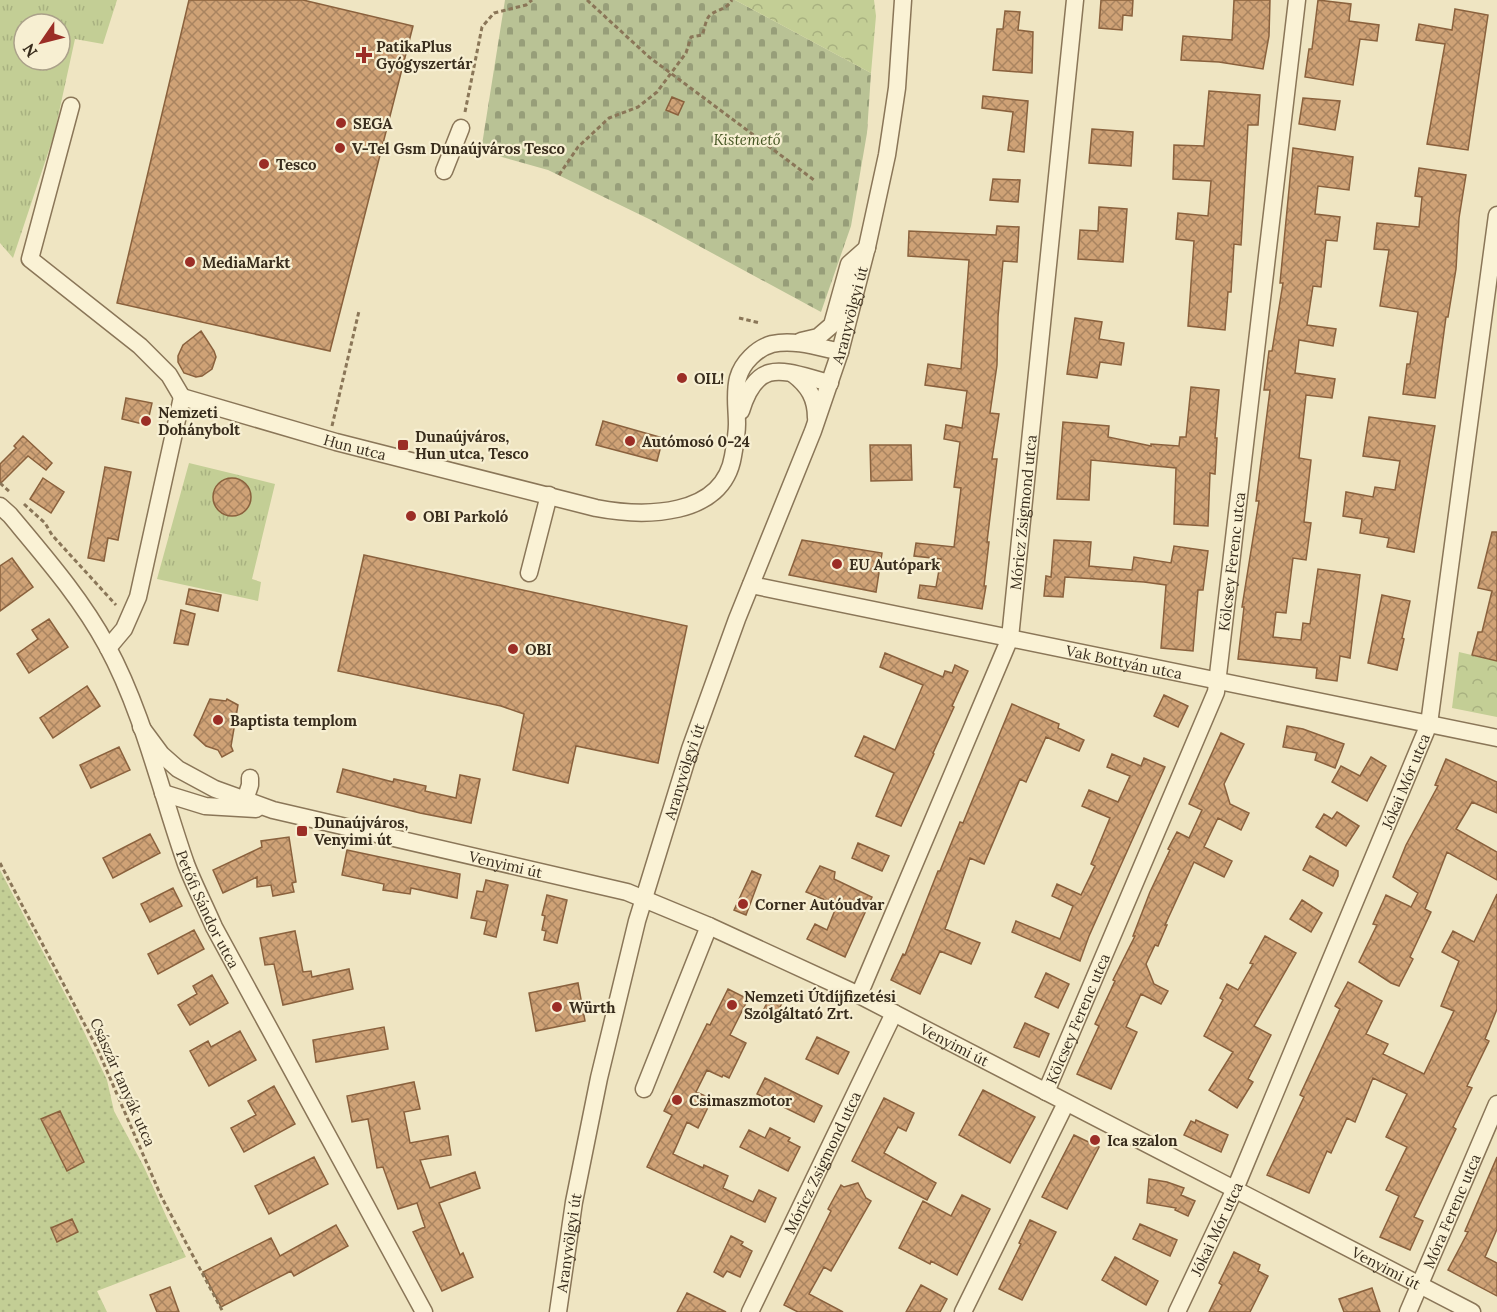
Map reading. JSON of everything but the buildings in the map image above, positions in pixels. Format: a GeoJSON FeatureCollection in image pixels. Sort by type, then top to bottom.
{"type":"FeatureCollection","features":[{"type":"Feature","properties":{"kind":"street","name":"Aranyvölgyi út"},"geometry":{"type":"LineString","coordinates":[[558,1312],[574,1202],[599,1078],[644,898],[690,749],[751,585],[816,422],[840,352],[867,247],[887,155],[897,88],[903,0]]}},
{"type":"Feature","properties":{"kind":"street","name":"Móricz Zsigmond utca"},"geometry":{"type":"LineString","coordinates":[[859,995],[1010,638],[1076,0]]}},
{"type":"Feature","properties":{"kind":"street","name":"Kölcsey Ferenc utca"},"geometry":{"type":"LineString","coordinates":[[1046,1092],[1216,692],[1297,0]]}},
{"type":"Feature","properties":{"kind":"street"},"geometry":{"type":"LineString","coordinates":[[71,106],[30,259],[140,346],[169,375],[182,398],[138,597],[124,629],[108,648]]}},
{"type":"Feature","properties":{"kind":"street"},"geometry":{"type":"LineString","coordinates":[[444,171],[461,128]]}},
{"type":"Feature","properties":{"kind":"street","name":"Jókai Mór utca"},"geometry":{"type":"LineString","coordinates":[[1177,1312],[1235,1189],[1429,724],[1497,215]]}},
{"type":"Feature","properties":{"kind":"street","name":"Aranyvölgyi út"},"geometry":{"type":"LineString","coordinates":[[790,342],[818,337],[832,325],[849,264],[867,247]]}},
{"type":"Feature","properties":{"kind":"street","name":"Hun utca"},"geometry":{"type":"LineString","coordinates":[[182,398],[336,442],[596,508],[640,514],[679,509],[693,504],[717,489],[724,479],[733,458],[737,426],[738,380],[745,363],[766,347],[790,342],[840,352]]}},
{"type":"Feature","properties":{"kind":"street","name":"Hun utca"},"geometry":{"type":"LineString","coordinates":[[737,426],[746,396],[757,379],[770,372],[794,374],[830,383]]}},
{"type":"Feature","properties":{"kind":"street"},"geometry":{"type":"LineString","coordinates":[[794,374],[803,382],[813,399],[816,422]]}},
{"type":"Feature","properties":{"kind":"street"},"geometry":{"type":"LineString","coordinates":[[529,573],[549,495]]}},
{"type":"Feature","properties":{"kind":"street","name":"Petőfi Sándor utca"},"geometry":{"type":"LineString","coordinates":[[0,506],[10,514],[60,575],[92,620],[108,648],[130,696],[188,867],[214,927],[424,1312]]}},
{"type":"Feature","properties":{"kind":"street","name":"Vak Bottyán utca"},"geometry":{"type":"LineString","coordinates":[[751,585],[1497,738]]}},
{"type":"Feature","properties":{"kind":"street","name":"Venyimi út"},"geometry":{"type":"LineString","coordinates":[[141,727],[161,754],[178,769],[215,789],[273,810],[611,888],[644,898],[709,926],[859,995],[1472,1312]]}},
{"type":"Feature","properties":{"kind":"street"},"geometry":{"type":"LineString","coordinates":[[245,800],[250,778]]}},
{"type":"Feature","properties":{"kind":"street","name":"Venyimi út"},"geometry":{"type":"LineString","coordinates":[[163,793],[205,806],[273,810]]}},
{"type":"Feature","properties":{"kind":"street"},"geometry":{"type":"LineString","coordinates":[[644,1089],[709,926]]}},
{"type":"Feature","properties":{"kind":"street","name":"Móricz Zsigmond utca"},"geometry":{"type":"LineString","coordinates":[[750,1312],[894,1013]]}},
{"type":"Feature","properties":{"kind":"street","name":"Kölcsey Ferenc utca"},"geometry":{"type":"LineString","coordinates":[[963,1312],[1066,1103]]}},
{"type":"Feature","properties":{"kind":"street","name":"Móra Ferenc utca"},"geometry":{"type":"LineString","coordinates":[[1408,1312],[1497,1104]]}},
{"type":"Feature","properties":{"kind":"path"},"geometry":{"type":"LineString","coordinates":[[461,128],[482,27],[494,13],[526,5],[532,0]]}},
{"type":"Feature","properties":{"kind":"path"},"geometry":{"type":"LineString","coordinates":[[587,0],[649,57],[814,180]]}},
{"type":"Feature","properties":{"kind":"path"},"geometry":{"type":"LineString","coordinates":[[559,175],[563,166],[587,137],[609,118],[638,107],[657,92],[686,53],[691,37],[702,34],[711,14],[723,10],[732,0]]}},
{"type":"Feature","properties":{"kind":"path"},"geometry":{"type":"LineString","coordinates":[[330,432],[359,311]]}},
{"type":"Feature","properties":{"kind":"path"},"geometry":{"type":"LineString","coordinates":[[739,318],[760,323]]}},
{"type":"Feature","properties":{"kind":"path"},"geometry":{"type":"LineString","coordinates":[[45,523],[52,535],[117,607]]}},
{"type":"Feature","properties":{"kind":"path","name":"Császár tanyák utca"},"geometry":{"type":"LineString","coordinates":[[0,863],[97,1048],[161,1196],[223,1312]]}},
{"type":"Feature","properties":{"kind":"green space"},"geometry":{"type":"Polygon","coordinates":[[[0,0],[117,0],[103,44],[75,39],[72,53],[72,12],[12,12],[12,72],[68,72],[54,135],[13,258],[0,243],[0,0]]]}},
{"type":"Feature","properties":{"kind":"green space","name":"Kistemető"},"geometry":{"type":"Polygon","coordinates":[[[505,0],[735,0],[871,73],[867,133],[851,226],[821,312],[651,220],[548,170],[481,151],[505,0]]]}},
{"type":"Feature","properties":{"kind":"green space"},"geometry":{"type":"Polygon","coordinates":[[[735,0],[874,0],[876,16],[871,73],[735,0]]]}},
{"type":"Feature","properties":{"kind":"green space"},"geometry":{"type":"Polygon","coordinates":[[[189,463],[275,484],[252,579],[261,582],[258,601],[157,579],[189,463]]]}},
{"type":"Feature","properties":{"kind":"green space"},"geometry":{"type":"Polygon","coordinates":[[[1459,652],[1497,661],[1497,717],[1452,708],[1459,652]]]}},
{"type":"Feature","properties":{"kind":"green space"},"geometry":{"type":"Polygon","coordinates":[[[0,870],[75,1013],[107,1080],[114,1111],[144,1167],[186,1257],[97,1291],[107,1312],[0,1312],[0,870]]]}},
{"type":"Feature","properties":{"kind":"place","name":"PatikaPlus Gyógyszertár"},"geometry":{"type":"Point","coordinates":[364,55]}},
{"type":"Feature","properties":{"kind":"place","name":"SEGA"},"geometry":{"type":"Point","coordinates":[341,123]}},
{"type":"Feature","properties":{"kind":"place","name":"V-Tel Gsm Dunaújváros Tesco"},"geometry":{"type":"Point","coordinates":[340,148]}},
{"type":"Feature","properties":{"kind":"place","name":"Tesco"},"geometry":{"type":"Point","coordinates":[264,164]}},
{"type":"Feature","properties":{"kind":"place","name":"MediaMarkt"},"geometry":{"type":"Point","coordinates":[190,262]}},
{"type":"Feature","properties":{"kind":"place","name":"OIL!"},"geometry":{"type":"Point","coordinates":[682,378]}},
{"type":"Feature","properties":{"kind":"place","name":"Nemzeti Dohánybolt"},"geometry":{"type":"Point","coordinates":[146,421]}},
{"type":"Feature","properties":{"kind":"place","name":"Autómosó 0-24"},"geometry":{"type":"Point","coordinates":[630,441]}},
{"type":"Feature","properties":{"kind":"place","name":"Dunaújváros, Hun utca, Tesco"},"geometry":{"type":"Point","coordinates":[403,445]}},
{"type":"Feature","properties":{"kind":"place","name":"OBI Parkoló"},"geometry":{"type":"Point","coordinates":[411,516]}},
{"type":"Feature","properties":{"kind":"place","name":"EU Autópark"},"geometry":{"type":"Point","coordinates":[837,564]}},
{"type":"Feature","properties":{"kind":"place","name":"OBI"},"geometry":{"type":"Point","coordinates":[513,649]}},
{"type":"Feature","properties":{"kind":"place","name":"Baptista templom"},"geometry":{"type":"Point","coordinates":[218,720]}},
{"type":"Feature","properties":{"kind":"place","name":"Dunaújváros, Venyimi út"},"geometry":{"type":"Point","coordinates":[302,831]}},
{"type":"Feature","properties":{"kind":"place","name":"Corner Autóudvar"},"geometry":{"type":"Point","coordinates":[743,904]}},
{"type":"Feature","properties":{"kind":"place","name":"Nemzeti Útdíjfizetési Szolgáltató Zrt."},"geometry":{"type":"Point","coordinates":[732,1005]}},
{"type":"Feature","properties":{"kind":"place","name":"Würth"},"geometry":{"type":"Point","coordinates":[557,1007]}},
{"type":"Feature","properties":{"kind":"place","name":"Csimaszmotor"},"geometry":{"type":"Point","coordinates":[677,1100]}},
{"type":"Feature","properties":{"kind":"place","name":"Ica szalon"},"geometry":{"type":"Point","coordinates":[1095,1140]}}]}
